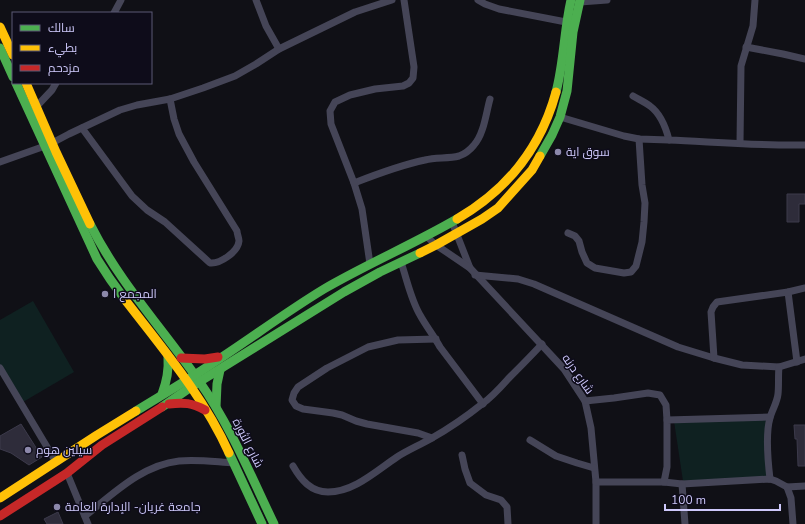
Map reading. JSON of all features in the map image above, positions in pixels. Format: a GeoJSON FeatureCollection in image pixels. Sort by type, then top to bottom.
{"type":"FeatureCollection","features":[{"type":"Feature","properties":{"kind":"main road"},"geometry":{"type":"LineString","coordinates":[[197,379],[223,356],[321,291],[452,222],[477,207],[496,192],[514,174],[541,134],[558,89],[566,22],[577,1]]}},
{"type":"Feature","properties":{"kind":"main road"},"geometry":{"type":"LineString","coordinates":[[0,498],[162,394],[220,370],[344,292],[380,272],[436,245],[482,219],[498,208],[532,170],[552,135],[560,116],[567,91],[577,1]]}},
{"type":"Feature","properties":{"kind":"main road"},"geometry":{"type":"LineString","coordinates":[[0,27],[12,54]]}},
{"type":"Feature","properties":{"kind":"main road"},"geometry":{"type":"LineString","coordinates":[[0,48],[12,75]]}},
{"type":"Feature","properties":{"kind":"main road"},"geometry":{"type":"LineString","coordinates":[[17,84],[48,144]]}},
{"type":"Feature","properties":{"kind":"main road"},"geometry":{"type":"LineString","coordinates":[[26,84],[36,107],[48,144]]}},
{"type":"Feature","properties":{"kind":"main road","name":"شارع الثورة"},"geometry":{"type":"LineString","coordinates":[[48,144],[107,255],[130,290],[197,379],[216,407],[274,524]]}},
{"type":"Feature","properties":{"kind":"main road","name":"شارع الثورة"},"geometry":{"type":"LineString","coordinates":[[48,144],[86,238],[97,259],[127,302],[189,383],[221,435],[262,524]]}},
{"type":"Feature","properties":{"kind":"main road"},"geometry":{"type":"LineString","coordinates":[[97,259],[107,255]]}},
{"type":"Feature","properties":{"kind":"main road"},"geometry":{"type":"LineString","coordinates":[[162,394],[170,369],[168,356]]}},
{"type":"Feature","properties":{"kind":"main road"},"geometry":{"type":"LineString","coordinates":[[181,358],[205,359],[223,356]]}},
{"type":"Feature","properties":{"kind":"main road"},"geometry":{"type":"LineString","coordinates":[[216,407],[217,384],[220,370]]}},
{"type":"Feature","properties":{"kind":"main road"},"geometry":{"type":"LineString","coordinates":[[0,516],[67,472],[102,445],[166,404],[189,383]]}},
{"type":"Feature","properties":{"kind":"main road"},"geometry":{"type":"LineString","coordinates":[[166,404],[183,402],[194,404],[205,410]]}},
{"type":"Feature","properties":{"kind":"street"},"geometry":{"type":"LineString","coordinates":[[115,12],[121,0]]}},
{"type":"Feature","properties":{"kind":"street"},"geometry":{"type":"LineString","coordinates":[[256,0],[266,26],[279,49]]}},
{"type":"Feature","properties":{"kind":"street"},"geometry":{"type":"LineString","coordinates":[[0,162],[48,144],[120,110],[136,105],[170,99],[235,76],[279,49],[355,12],[392,0]]}},
{"type":"Feature","properties":{"kind":"street"},"geometry":{"type":"LineString","coordinates":[[370,264],[362,209],[354,183],[331,124],[330,111],[335,102],[350,95],[375,89],[403,86],[409,83],[413,78],[414,67],[404,0]]}},
{"type":"Feature","properties":{"kind":"street"},"geometry":{"type":"LineString","coordinates":[[478,0],[499,9],[566,22]]}},
{"type":"Feature","properties":{"kind":"street"},"geometry":{"type":"LineString","coordinates":[[577,1],[607,0]]}},
{"type":"Feature","properties":{"kind":"street"},"geometry":{"type":"LineString","coordinates":[[740,143],[742,66],[752,26],[755,0]]}},
{"type":"Feature","properties":{"kind":"street"},"geometry":{"type":"LineString","coordinates":[[746,47],[805,59]]}},
{"type":"Feature","properties":{"kind":"street"},"geometry":{"type":"LineString","coordinates":[[36,107],[52,90],[55,84]]}},
{"type":"Feature","properties":{"kind":"street"},"geometry":{"type":"LineString","coordinates":[[633,96],[651,107],[658,114],[666,128],[669,140]]}},
{"type":"Feature","properties":{"kind":"street"},"geometry":{"type":"LineString","coordinates":[[82,128],[132,196],[147,210],[165,222],[210,263],[215,263],[233,253],[239,242],[237,232],[194,162],[179,134],[170,99]]}},
{"type":"Feature","properties":{"kind":"street"},"geometry":{"type":"LineString","coordinates":[[354,183],[426,159],[458,156],[467,152],[475,145],[482,131],[490,99]]}},
{"type":"Feature","properties":{"kind":"street"},"geometry":{"type":"LineString","coordinates":[[560,116],[609,132],[639,139],[740,143],[771,146],[805,145]]}},
{"type":"Feature","properties":{"kind":"street"},"geometry":{"type":"LineString","coordinates":[[568,233],[575,236],[579,241],[587,263],[595,268],[624,273],[631,272],[636,266],[642,242],[645,209],[639,139]]}},
{"type":"Feature","properties":{"kind":"street","name":"شارع درنه"},"geometry":{"type":"LineString","coordinates":[[452,222],[470,268],[475,275],[542,344],[564,369],[585,401],[591,428],[596,482],[596,524]]}},
{"type":"Feature","properties":{"kind":"street","name":"شارع درنه"},"geometry":{"type":"LineString","coordinates":[[426,236],[436,245],[470,268]]}},
{"type":"Feature","properties":{"kind":"street"},"geometry":{"type":"LineString","coordinates":[[401,262],[420,314],[440,347],[483,404]]}},
{"type":"Feature","properties":{"kind":"street"},"geometry":{"type":"LineString","coordinates":[[475,275],[518,279],[534,284],[678,347],[714,358],[742,365],[779,367],[805,359]]}},
{"type":"Feature","properties":{"kind":"street"},"geometry":{"type":"LineString","coordinates":[[714,358],[711,312],[717,302],[788,292],[805,288]]}},
{"type":"Feature","properties":{"kind":"street"},"geometry":{"type":"LineString","coordinates":[[788,292],[797,362]]}},
{"type":"Feature","properties":{"kind":"street"},"geometry":{"type":"LineString","coordinates":[[432,438],[418,433],[367,424],[342,415],[303,409],[296,406],[292,400],[298,387],[327,368],[368,347],[398,340],[436,339]]}},
{"type":"Feature","properties":{"kind":"street"},"geometry":{"type":"LineString","coordinates":[[293,466],[304,482],[310,487],[318,490],[338,491],[357,484],[398,456],[432,438],[483,404],[542,344]]}},
{"type":"Feature","properties":{"kind":"street"},"geometry":{"type":"LineString","coordinates":[[770,479],[767,461],[768,430],[770,417],[778,395],[779,367]]}},
{"type":"Feature","properties":{"kind":"street"},"geometry":{"type":"LineString","coordinates":[[0,368],[56,462]]}},
{"type":"Feature","properties":{"kind":"street"},"geometry":{"type":"LineString","coordinates":[[585,401],[648,393],[660,395],[666,405],[667,420],[667,467],[664,482]]}},
{"type":"Feature","properties":{"kind":"street"},"geometry":{"type":"LineString","coordinates":[[667,420],[770,417]]}},
{"type":"Feature","properties":{"kind":"street"},"geometry":{"type":"LineString","coordinates":[[530,440],[556,456],[594,468]]}},
{"type":"Feature","properties":{"kind":"street"},"geometry":{"type":"LineString","coordinates":[[462,454],[470,483],[486,495],[501,500],[507,507],[508,524]]}},
{"type":"Feature","properties":{"kind":"street"},"geometry":{"type":"LineString","coordinates":[[85,516],[132,479],[151,469],[165,464],[178,461],[196,460],[234,463]]}},
{"type":"Feature","properties":{"kind":"street"},"geometry":{"type":"LineString","coordinates":[[67,472],[88,524]]}},
{"type":"Feature","properties":{"kind":"street"},"geometry":{"type":"LineString","coordinates":[[596,482],[664,482],[682,484],[770,479],[787,488],[791,498],[793,524]]}},
{"type":"Feature","properties":{"kind":"street"},"geometry":{"type":"LineString","coordinates":[[682,484],[685,524]]}},
{"type":"Feature","properties":{"kind":"street"},"geometry":{"type":"LineString","coordinates":[[787,488],[805,486]]}},
{"type":"Feature","properties":{"kind":"shaded area"},"geometry":{"type":"Polygon","coordinates":[[[33,301],[74,372],[23,402],[0,365],[0,320],[33,301]]]}},
{"type":"Feature","properties":{"kind":"shaded area"},"geometry":{"type":"Polygon","coordinates":[[[766,419],[765,462],[767,477],[683,481],[674,421],[766,419]]]}},
{"type":"Feature","properties":{"kind":"building"},"geometry":{"type":"Polygon","coordinates":[[[787,194],[805,194],[805,204],[799,204],[799,222],[787,222],[787,194]]]}},
{"type":"Feature","properties":{"kind":"building"},"geometry":{"type":"Polygon","coordinates":[[[21,424],[42,457],[29,465],[11,453],[0,449],[0,436],[21,424]]]}},
{"type":"Feature","properties":{"kind":"building"},"geometry":{"type":"Polygon","coordinates":[[[794,425],[805,425],[805,466],[798,466],[797,439],[795,439],[794,425]]]}},
{"type":"Feature","properties":{"kind":"building"},"geometry":{"type":"Polygon","coordinates":[[[58,512],[63,524],[47,524],[44,519],[58,512]]]}},
{"type":"Feature","properties":{"kind":"traffic: fast"},"geometry":{"type":"LineString","coordinates":[[556,92],[561,69],[571,0]]}},
{"type":"Feature","properties":{"kind":"traffic: fast"},"geometry":{"type":"LineString","coordinates":[[540,156],[560,117],[567,91],[573,32],[580,0]]}},
{"type":"Feature","properties":{"kind":"traffic: fast"},"geometry":{"type":"LineString","coordinates":[[0,48],[12,75]]}},
{"type":"Feature","properties":{"kind":"traffic: fast"},"geometry":{"type":"LineString","coordinates":[[16,84],[97,259],[126,301]]}},
{"type":"Feature","properties":{"kind":"traffic: fast"},"geometry":{"type":"LineString","coordinates":[[136,411],[204,369],[324,289],[457,219]]}},
{"type":"Feature","properties":{"kind":"traffic: fast"},"geometry":{"type":"LineString","coordinates":[[90,224],[101,245],[127,285],[185,361],[221,415],[240,451],[274,524]]}},
{"type":"Feature","properties":{"kind":"traffic: fast"},"geometry":{"type":"LineString","coordinates":[[162,407],[191,387],[344,292],[380,272],[420,253]]}},
{"type":"Feature","properties":{"kind":"traffic: fast"},"geometry":{"type":"LineString","coordinates":[[162,394],[167,376],[168,357]]}},
{"type":"Feature","properties":{"kind":"traffic: fast"},"geometry":{"type":"LineString","coordinates":[[216,407],[217,384],[220,370]]}},
{"type":"Feature","properties":{"kind":"traffic: fast"},"geometry":{"type":"LineString","coordinates":[[229,453],[262,524]]}},
{"type":"Feature","properties":{"kind":"traffic: slow"},"geometry":{"type":"LineString","coordinates":[[0,27],[12,53]]}},
{"type":"Feature","properties":{"kind":"traffic: slow"},"geometry":{"type":"LineString","coordinates":[[26,84],[90,224]]}},
{"type":"Feature","properties":{"kind":"traffic: slow"},"geometry":{"type":"LineString","coordinates":[[457,219],[491,195],[520,165],[541,131],[556,92]]}},
{"type":"Feature","properties":{"kind":"traffic: slow"},"geometry":{"type":"LineString","coordinates":[[420,253],[482,219],[498,208],[532,170],[540,156]]}},
{"type":"Feature","properties":{"kind":"traffic: slow"},"geometry":{"type":"LineString","coordinates":[[126,301],[168,355],[208,412],[229,453]]}},
{"type":"Feature","properties":{"kind":"traffic: slow"},"geometry":{"type":"LineString","coordinates":[[0,498],[136,411]]}},
{"type":"Feature","properties":{"kind":"traffic: jam"},"geometry":{"type":"LineString","coordinates":[[181,358],[205,359],[218,357]]}},
{"type":"Feature","properties":{"kind":"traffic: jam"},"geometry":{"type":"LineString","coordinates":[[169,404],[188,404],[205,410]]}},
{"type":"Feature","properties":{"kind":"traffic: jam"},"geometry":{"type":"LineString","coordinates":[[0,516],[67,473],[102,445],[162,407]]}},
{"type":"Feature","properties":{"kind":"place","name":"سوق اية"},"geometry":{"type":"Point","coordinates":[558,152]}},
{"type":"Feature","properties":{"kind":"place","name":"المجمع ا"},"geometry":{"type":"Point","coordinates":[105,294]}},
{"type":"Feature","properties":{"kind":"place","name":"سيلين هوم"},"geometry":{"type":"Point","coordinates":[28,450]}},
{"type":"Feature","properties":{"kind":"place","name":"جامعة غريان- الإدارة العامة"},"geometry":{"type":"Point","coordinates":[57,507]}}]}
